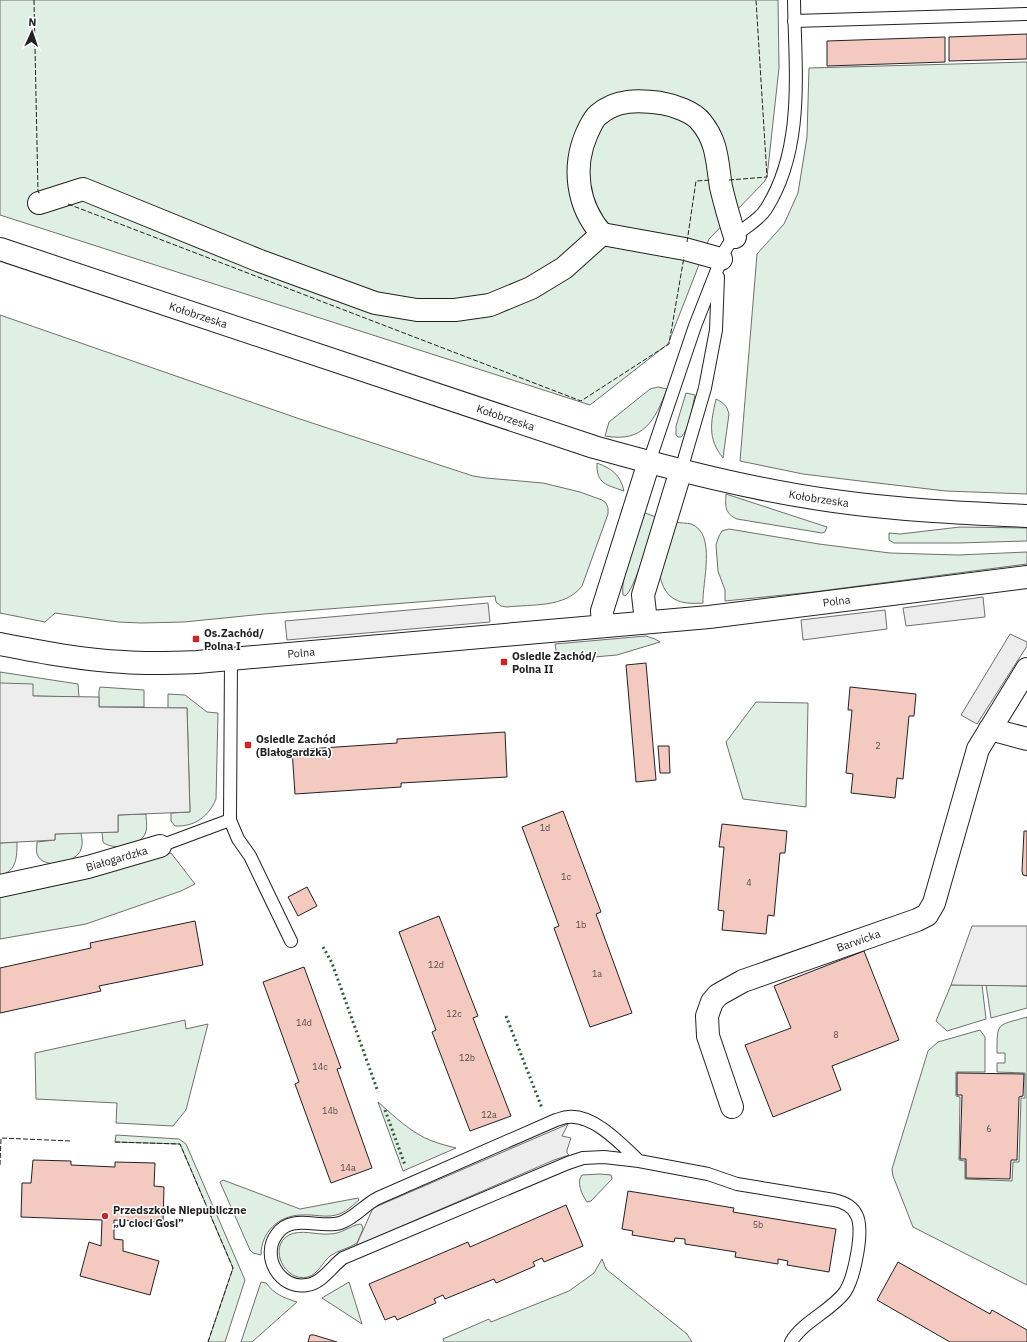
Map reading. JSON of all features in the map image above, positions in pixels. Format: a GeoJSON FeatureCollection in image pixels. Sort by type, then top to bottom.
{"type":"FeatureCollection","features":[{"type":"Feature","properties":{"kind":"street"},"geometry":{"type":"LineString","coordinates":[[720,263],[685,249],[602,234],[586,212],[578,184],[577,170],[584,139],[597,115],[614,105],[632,101],[665,104],[685,111],[701,121],[716,147],[719,177],[725,205],[735,237]]}},
{"type":"Feature","properties":{"kind":"street"},"geometry":{"type":"LineString","coordinates":[[39,203],[83,189],[260,261],[368,301],[417,310],[455,310],[490,305],[531,288],[564,268],[602,234]]}},
{"type":"Feature","properties":{"kind":"street","name":"Kołobrzeska"},"geometry":{"type":"LineString","coordinates":[[0,248],[594,447],[649,462],[735,483],[833,501],[902,509],[1027,516]]}},
{"type":"Feature","properties":{"kind":"street"},"geometry":{"type":"LineString","coordinates":[[603,626],[602,611],[649,462]]}},
{"type":"Feature","properties":{"kind":"street"},"geometry":{"type":"LineString","coordinates":[[646,622],[643,595],[680,470]]}},
{"type":"Feature","properties":{"kind":"street","name":"Polna"},"geometry":{"type":"LineString","coordinates":[[0,644],[59,655],[122,662],[154,664],[231,659],[709,616],[1027,577]]}},
{"type":"Feature","properties":{"kind":"street","name":"Barwicka"},"geometry":{"type":"LineString","coordinates":[[732,1107],[708,1036],[707,1016],[712,1002],[726,990],[743,981],[917,920],[927,915],[934,903],[976,755],[1027,668]]}},
{"type":"Feature","properties":{"kind":"street"},"geometry":{"type":"LineString","coordinates":[[990,729],[1027,739]]}},
{"type":"Feature","properties":{"kind":"street","name":"Białogardzka"},"geometry":{"type":"LineString","coordinates":[[0,886],[88,867],[160,846]]}},
{"type":"Feature","properties":{"kind":"lane"},"geometry":{"type":"LineString","coordinates":[[649,462],[695,326],[724,252],[730,241],[738,233],[753,223],[765,210],[775,192],[786,164],[795,107],[794,0]]}},
{"type":"Feature","properties":{"kind":"lane"},"geometry":{"type":"LineString","coordinates":[[794,21],[1027,14]]}},
{"type":"Feature","properties":{"kind":"lane"},"geometry":{"type":"LineString","coordinates":[[680,470],[705,388],[716,330],[720,263]]}},
{"type":"Feature","properties":{"kind":"lane"},"geometry":{"type":"LineString","coordinates":[[231,659],[230,820],[238,839],[250,856],[291,941]]}},
{"type":"Feature","properties":{"kind":"lane","name":"Białogardzka"},"geometry":{"type":"LineString","coordinates":[[160,846],[230,820]]}},
{"type":"Feature","properties":{"kind":"lane"},"geometry":{"type":"LineString","coordinates":[[639,1161],[616,1139],[596,1125],[582,1118],[569,1117],[556,1120],[378,1198],[368,1204],[352,1218],[344,1222],[338,1224],[294,1224],[284,1227],[277,1233],[272,1242],[270,1254],[272,1264],[278,1274],[287,1282],[296,1286],[308,1285],[319,1280],[343,1258],[568,1162],[583,1158],[604,1157],[639,1161],[708,1174],[737,1184],[834,1200],[845,1203],[852,1209],[856,1214],[860,1227],[853,1269],[848,1287],[836,1302],[799,1332],[792,1342]]}},
{"type":"Feature","properties":{"kind":"green space"},"geometry":{"type":"Polygon","coordinates":[[[0,0],[778,0],[779,68],[767,177],[764,182],[709,239],[668,344],[590,405],[0,215],[0,0]]]}},
{"type":"Feature","properties":{"kind":"green space"},"geometry":{"type":"Polygon","coordinates":[[[1027,62],[1027,494],[946,491],[803,474],[740,461],[757,254],[784,224],[798,193],[807,137],[809,68],[1027,62]]]}},
{"type":"Feature","properties":{"kind":"green space"},"geometry":{"type":"Polygon","coordinates":[[[0,315],[297,418],[473,476],[543,483],[580,492],[602,500],[606,503],[608,514],[582,586],[575,593],[558,602],[538,605],[501,606],[496,602],[495,596],[264,614],[184,622],[118,622],[55,613],[45,622],[0,613],[0,315]]]}},
{"type":"Feature","properties":{"kind":"green space"},"geometry":{"type":"Polygon","coordinates":[[[658,387],[667,389],[658,410],[646,427],[629,436],[605,436],[609,422],[650,389],[658,387]]]}},
{"type":"Feature","properties":{"kind":"green space"},"geometry":{"type":"Polygon","coordinates":[[[686,393],[695,395],[687,429],[681,437],[678,437],[676,435],[676,426],[686,393]]]}},
{"type":"Feature","properties":{"kind":"green space"},"geometry":{"type":"Polygon","coordinates":[[[716,399],[725,405],[729,414],[723,458],[714,444],[712,437],[712,423],[716,399]]]}},
{"type":"Feature","properties":{"kind":"green space"},"geometry":{"type":"Polygon","coordinates":[[[597,463],[611,470],[618,476],[624,491],[608,485],[601,480],[598,475],[597,463]]]}},
{"type":"Feature","properties":{"kind":"green space"},"geometry":{"type":"Polygon","coordinates":[[[726,494],[827,527],[825,532],[822,533],[737,519],[728,512],[726,494]]]}},
{"type":"Feature","properties":{"kind":"green space"},"geometry":{"type":"Polygon","coordinates":[[[645,513],[656,517],[638,572],[625,596],[623,595],[624,577],[645,513]]]}},
{"type":"Feature","properties":{"kind":"green space"},"geometry":{"type":"Polygon","coordinates":[[[675,522],[691,524],[699,529],[704,537],[706,548],[706,572],[703,603],[681,602],[670,596],[662,584],[660,576],[675,522]]]}},
{"type":"Feature","properties":{"kind":"green space"},"geometry":{"type":"Polygon","coordinates":[[[960,527],[1027,528],[1027,541],[894,543],[889,540],[889,533],[900,534],[960,527]]]}},
{"type":"Feature","properties":{"kind":"green space"},"geometry":{"type":"Polygon","coordinates":[[[729,529],[819,544],[890,553],[958,555],[1027,552],[1027,564],[813,592],[725,601],[725,590],[718,571],[716,545],[722,531],[729,529]]]}},
{"type":"Feature","properties":{"kind":"green space"},"geometry":{"type":"Polygon","coordinates":[[[646,636],[660,642],[617,655],[559,660],[557,657],[555,644],[646,636]]]}},
{"type":"Feature","properties":{"kind":"green space"},"geometry":{"type":"Polygon","coordinates":[[[0,672],[78,684],[79,697],[33,696],[0,683],[0,672]]]}},
{"type":"Feature","properties":{"kind":"green space"},"geometry":{"type":"Polygon","coordinates":[[[100,687],[144,690],[144,707],[99,707],[100,687]]]}},
{"type":"Feature","properties":{"kind":"green space"},"geometry":{"type":"Polygon","coordinates":[[[168,694],[185,695],[207,712],[218,713],[216,799],[209,811],[200,819],[189,825],[182,826],[175,826],[171,821],[171,813],[190,812],[187,708],[168,708],[168,694]]]}},
{"type":"Feature","properties":{"kind":"green space"},"geometry":{"type":"Polygon","coordinates":[[[756,702],[808,703],[806,807],[743,799],[726,742],[756,702]]]}},
{"type":"Feature","properties":{"kind":"green space"},"geometry":{"type":"Polygon","coordinates":[[[146,814],[146,832],[138,842],[119,847],[107,845],[103,842],[102,832],[118,832],[118,815],[146,814]]]}},
{"type":"Feature","properties":{"kind":"green space"},"geometry":{"type":"Polygon","coordinates":[[[81,833],[81,849],[78,854],[67,861],[53,864],[40,859],[37,854],[37,842],[55,840],[55,834],[81,833]]]}},
{"type":"Feature","properties":{"kind":"green space"},"geometry":{"type":"Polygon","coordinates":[[[17,842],[17,853],[13,867],[10,871],[0,875],[0,843],[17,842]]]}},
{"type":"Feature","properties":{"kind":"green space"},"geometry":{"type":"Polygon","coordinates":[[[171,853],[195,884],[181,891],[86,924],[0,939],[0,897],[72,882],[171,853]]]}},
{"type":"Feature","properties":{"kind":"green space"},"geometry":{"type":"Polygon","coordinates":[[[951,985],[982,985],[986,1019],[947,1031],[936,1021],[951,985]]]}},
{"type":"Feature","properties":{"kind":"green space"},"geometry":{"type":"Polygon","coordinates":[[[986,985],[1027,986],[1027,1008],[991,1018],[986,985]]]}},
{"type":"Feature","properties":{"kind":"green space"},"geometry":{"type":"Polygon","coordinates":[[[1027,1017],[1027,1285],[913,1227],[893,1176],[892,1169],[928,1051],[938,1042],[980,1030],[985,1037],[985,1072],[956,1072],[956,1096],[960,1097],[959,1160],[965,1161],[965,1179],[1012,1181],[1013,1162],[1019,1162],[1021,1098],[1025,1098],[1025,1073],[997,1072],[997,1063],[1005,1063],[1005,1053],[997,1053],[997,1035],[1001,1026],[1004,1024],[1027,1017]]]}},
{"type":"Feature","properties":{"kind":"green space"},"geometry":{"type":"Polygon","coordinates":[[[185,1020],[186,1029],[208,1024],[186,1110],[173,1126],[116,1123],[117,1103],[36,1099],[35,1053],[185,1020]]]}},
{"type":"Feature","properties":{"kind":"green space"},"geometry":{"type":"Polygon","coordinates":[[[378,1102],[417,1134],[432,1141],[456,1148],[403,1171],[378,1102]]]}},
{"type":"Feature","properties":{"kind":"green space"},"geometry":{"type":"Polygon","coordinates":[[[116,1135],[179,1139],[186,1144],[245,1280],[225,1342],[208,1342],[233,1268],[180,1144],[115,1142],[116,1135]]]}},
{"type":"Feature","properties":{"kind":"green space"},"geometry":{"type":"Polygon","coordinates":[[[582,1175],[611,1175],[612,1179],[591,1201],[587,1202],[580,1188],[580,1178],[582,1175]]]}},
{"type":"Feature","properties":{"kind":"green space"},"geometry":{"type":"Polygon","coordinates":[[[223,1180],[300,1209],[358,1198],[359,1200],[345,1211],[336,1215],[306,1215],[286,1218],[273,1226],[268,1232],[264,1239],[261,1255],[253,1253],[250,1250],[220,1182],[223,1180]]]}},
{"type":"Feature","properties":{"kind":"green space"},"geometry":{"type":"Polygon","coordinates":[[[360,1224],[362,1225],[363,1229],[357,1243],[330,1256],[311,1276],[300,1277],[292,1275],[286,1270],[282,1263],[279,1255],[279,1247],[283,1240],[289,1235],[298,1232],[334,1234],[360,1224]]]}},
{"type":"Feature","properties":{"kind":"green space"},"geometry":{"type":"Polygon","coordinates":[[[602,1259],[606,1269],[687,1334],[692,1342],[444,1342],[443,1339],[489,1319],[491,1322],[569,1291],[594,1273],[602,1259]]]}},
{"type":"Feature","properties":{"kind":"green space"},"geometry":{"type":"Polygon","coordinates":[[[261,1282],[266,1283],[272,1290],[280,1295],[297,1302],[252,1342],[241,1342],[261,1282]]]}},
{"type":"Feature","properties":{"kind":"green space"},"geometry":{"type":"Polygon","coordinates":[[[349,1282],[362,1324],[322,1298],[349,1282]]]}},
{"type":"Feature","properties":{"kind":"shaded area"},"geometry":{"type":"Polygon","coordinates":[[[983,597],[985,617],[906,626],[903,608],[983,597]]]}},
{"type":"Feature","properties":{"kind":"shaded area"},"geometry":{"type":"Polygon","coordinates":[[[488,603],[490,622],[287,640],[285,621],[488,603]]]}},
{"type":"Feature","properties":{"kind":"shaded area"},"geometry":{"type":"Polygon","coordinates":[[[885,610],[887,629],[803,640],[801,620],[885,610]]]}},
{"type":"Feature","properties":{"kind":"shaded area"},"geometry":{"type":"Polygon","coordinates":[[[1010,634],[1027,642],[1027,646],[977,724],[961,715],[1010,634]]]}},
{"type":"Feature","properties":{"kind":"shaded area"},"geometry":{"type":"Polygon","coordinates":[[[0,683],[33,684],[33,696],[99,697],[99,707],[187,708],[190,812],[118,815],[118,832],[55,834],[55,840],[0,843],[0,683]]]}},
{"type":"Feature","properties":{"kind":"shaded area"},"geometry":{"type":"Polygon","coordinates":[[[972,926],[1027,926],[1027,986],[951,985],[972,926]]]}},
{"type":"Feature","properties":{"kind":"shaded area"},"geometry":{"type":"Polygon","coordinates":[[[568,1124],[562,1136],[571,1138],[567,1150],[569,1155],[554,1160],[356,1246],[373,1208],[568,1124]]]}},
{"type":"Feature","properties":{"kind":"building"},"geometry":{"type":"Polygon","coordinates":[[[1027,34],[1027,59],[949,61],[949,37],[1027,34]]]}},
{"type":"Feature","properties":{"kind":"building"},"geometry":{"type":"Polygon","coordinates":[[[945,37],[945,62],[827,66],[827,41],[945,37]]]}},
{"type":"Feature","properties":{"kind":"building"},"geometry":{"type":"Polygon","coordinates":[[[646,663],[656,780],[636,782],[626,665],[646,663]]]}},
{"type":"Feature","properties":{"kind":"building"},"geometry":{"type":"Polygon","coordinates":[[[850,687],[916,694],[914,716],[909,716],[903,779],[897,778],[895,798],[851,793],[853,774],[846,773],[852,710],[848,710],[850,687]]]}},
{"type":"Feature","properties":{"kind":"building"},"geometry":{"type":"Polygon","coordinates":[[[505,732],[507,777],[401,783],[401,787],[295,794],[292,750],[397,743],[397,739],[505,732]]]}},
{"type":"Feature","properties":{"kind":"building"},"geometry":{"type":"Polygon","coordinates":[[[658,746],[669,746],[670,773],[660,773],[658,746]]]}},
{"type":"Feature","properties":{"kind":"building"},"geometry":{"type":"Polygon","coordinates":[[[563,811],[601,912],[596,914],[632,1013],[590,1027],[554,928],[559,926],[522,827],[563,811]]]}},
{"type":"Feature","properties":{"kind":"building"},"geometry":{"type":"Polygon","coordinates":[[[722,824],[787,831],[785,853],[780,853],[774,916],[768,915],[766,934],[722,930],[724,911],[718,910],[724,847],[719,847],[722,824]]]}},
{"type":"Feature","properties":{"kind":"building"},"geometry":{"type":"Polygon","coordinates":[[[1024,831],[1027,831],[1027,876],[1023,875],[1022,871],[1024,831]]]}},
{"type":"Feature","properties":{"kind":"building"},"geometry":{"type":"Polygon","coordinates":[[[307,887],[317,906],[298,916],[288,897],[307,887]]]}},
{"type":"Feature","properties":{"kind":"building"},"geometry":{"type":"Polygon","coordinates":[[[439,916],[478,1016],[473,1018],[511,1116],[470,1131],[432,1032],[436,1030],[399,932],[439,916]]]}},
{"type":"Feature","properties":{"kind":"building"},"geometry":{"type":"Polygon","coordinates":[[[195,921],[203,965],[99,986],[101,991],[0,1013],[0,968],[91,948],[90,943],[195,921]]]}},
{"type":"Feature","properties":{"kind":"building"},"geometry":{"type":"Polygon","coordinates":[[[864,951],[899,1040],[832,1066],[841,1090],[773,1117],[745,1045],[791,1028],[774,986],[864,951]]]}},
{"type":"Feature","properties":{"kind":"building"},"geometry":{"type":"Polygon","coordinates":[[[304,967],[341,1068],[337,1069],[372,1168],[331,1183],[295,1084],[299,1082],[263,982],[304,967]]]}},
{"type":"Feature","properties":{"kind":"building"},"geometry":{"type":"Polygon","coordinates":[[[957,1073],[1024,1074],[1023,1096],[1019,1097],[1017,1160],[1011,1160],[1010,1179],[966,1178],[966,1159],[960,1159],[962,1095],[957,1095],[957,1073]]]}},
{"type":"Feature","properties":{"kind":"building"},"geometry":{"type":"Polygon","coordinates":[[[33,1160],[71,1161],[71,1165],[115,1167],[115,1162],[155,1163],[154,1186],[164,1187],[163,1222],[114,1220],[114,1239],[123,1240],[123,1251],[159,1261],[150,1295],[80,1276],[89,1242],[101,1246],[102,1220],[21,1217],[22,1183],[31,1183],[33,1160]]]}},
{"type":"Feature","properties":{"kind":"building"},"geometry":{"type":"Polygon","coordinates":[[[628,1191],[734,1208],[733,1212],[836,1229],[829,1272],[787,1265],[788,1261],[778,1259],[778,1264],[735,1257],[736,1252],[685,1244],[685,1239],[675,1238],[674,1242],[632,1235],[633,1231],[622,1229],[628,1191]]]}},
{"type":"Feature","properties":{"kind":"building"},"geometry":{"type":"Polygon","coordinates":[[[566,1205],[583,1246],[544,1262],[542,1258],[533,1262],[535,1266],[496,1283],[494,1279],[445,1299],[443,1295],[434,1299],[436,1303],[397,1320],[395,1316],[385,1320],[369,1284],[468,1242],[470,1247],[566,1205]]]}},
{"type":"Feature","properties":{"kind":"building"},"geometry":{"type":"Polygon","coordinates":[[[898,1262],[990,1314],[992,1310],[1027,1330],[1027,1342],[950,1342],[877,1300],[898,1262]]]}},
{"type":"Feature","properties":{"kind":"building"},"geometry":{"type":"Polygon","coordinates":[[[310,1335],[314,1335],[337,1342],[308,1342],[310,1335]]]}},
{"type":"Feature","properties":{"kind":"hedge"},"geometry":{"type":"LineString","coordinates":[[323,947],[332,963],[378,1092]]}},
{"type":"Feature","properties":{"kind":"hedge"},"geometry":{"type":"LineString","coordinates":[[506,1016],[542,1108]]}},
{"type":"Feature","properties":{"kind":"hedge"},"geometry":{"type":"LineString","coordinates":[[385,1110],[405,1165]]}},
{"type":"Feature","properties":{"kind":"fence"},"geometry":{"type":"LineString","coordinates":[[34,0],[38,192],[40,193]]}},
{"type":"Feature","properties":{"kind":"fence"},"geometry":{"type":"LineString","coordinates":[[729,180],[767,177],[756,0]]}},
{"type":"Feature","properties":{"kind":"fence"},"geometry":{"type":"LineString","coordinates":[[687,242],[696,181],[711,180]]}},
{"type":"Feature","properties":{"kind":"fence"},"geometry":{"type":"LineString","coordinates":[[68,204],[581,401],[669,344],[684,257]]}},
{"type":"Feature","properties":{"kind":"fence"},"geometry":{"type":"LineString","coordinates":[[0,1165],[1,1138],[71,1141]]}},
{"type":"Feature","properties":{"kind":"fence"},"geometry":{"type":"LineString","coordinates":[[115,1142],[180,1144],[233,1268],[208,1342]]}},
{"type":"Feature","properties":{"kind":"place","name":"Os.Zachód/ Polna I"},"geometry":{"type":"Point","coordinates":[196,639]}},
{"type":"Feature","properties":{"kind":"place","name":"Osiedle Zachód/ Polna II"},"geometry":{"type":"Point","coordinates":[504,662]}},
{"type":"Feature","properties":{"kind":"place","name":"Osiedle Zachód (Białogardzka)"},"geometry":{"type":"Point","coordinates":[248,745]}},
{"type":"Feature","properties":{"kind":"place","name":"Przedszkole Niepubliczne „U cioci Gosi”"},"geometry":{"type":"Point","coordinates":[105,1216]}}]}
